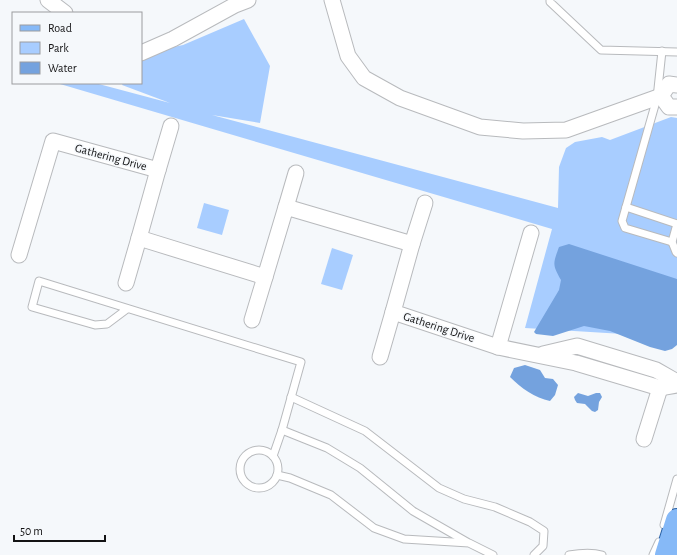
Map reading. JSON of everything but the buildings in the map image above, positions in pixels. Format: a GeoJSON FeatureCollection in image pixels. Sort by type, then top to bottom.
{"type":"FeatureCollection","features":[{"type":"Feature","properties":{"kind":"street"},"geometry":{"type":"LineString","coordinates":[[142,53],[174,39],[235,5],[248,0]]}},
{"type":"Feature","properties":{"kind":"street"},"geometry":{"type":"LineString","coordinates":[[332,0],[348,56],[364,78],[400,98],[480,127],[523,132],[566,130],[659,97],[669,84],[677,85]]}},
{"type":"Feature","properties":{"kind":"street"},"geometry":{"type":"LineString","coordinates":[[659,97],[669,107],[677,107]]}},
{"type":"Feature","properties":{"kind":"street"},"geometry":{"type":"LineString","coordinates":[[158,170],[171,126]]}},
{"type":"Feature","properties":{"kind":"street","name":"Gathering Drive"},"geometry":{"type":"LineString","coordinates":[[19,255],[53,141],[158,170],[126,283]]}},
{"type":"Feature","properties":{"kind":"street"},"geometry":{"type":"LineString","coordinates":[[252,320],[296,173]]}},
{"type":"Feature","properties":{"kind":"street","name":"Gathering Drive"},"geometry":{"type":"LineString","coordinates":[[425,203],[393,312],[498,347],[576,363],[660,388]]}},
{"type":"Feature","properties":{"kind":"street"},"geometry":{"type":"LineString","coordinates":[[286,207],[412,244]]}},
{"type":"Feature","properties":{"kind":"street"},"geometry":{"type":"LineString","coordinates":[[498,347],[531,233]]}},
{"type":"Feature","properties":{"kind":"street"},"geometry":{"type":"LineString","coordinates":[[139,238],[265,277]]}},
{"type":"Feature","properties":{"kind":"street"},"geometry":{"type":"LineString","coordinates":[[380,357],[393,312]]}},
{"type":"Feature","properties":{"kind":"street"},"geometry":{"type":"LineString","coordinates":[[540,355],[577,346],[656,370],[677,382]]}},
{"type":"Feature","properties":{"kind":"street"},"geometry":{"type":"LineString","coordinates":[[644,439],[660,388],[677,385]]}},
{"type":"Feature","properties":{"kind":"lane"},"geometry":{"type":"LineString","coordinates":[[550,0],[550,2],[566,18],[601,50],[677,52]]}},
{"type":"Feature","properties":{"kind":"lane"},"geometry":{"type":"LineString","coordinates":[[662,51],[659,97],[622,221],[625,228],[672,242]]}},
{"type":"Feature","properties":{"kind":"lane"},"geometry":{"type":"LineString","coordinates":[[626,207],[677,224],[672,242],[677,253]]}},
{"type":"Feature","properties":{"kind":"lane"},"geometry":{"type":"LineString","coordinates":[[127,309],[107,324],[95,325],[32,307],[40,281],[301,362],[282,430],[273,456]]}},
{"type":"Feature","properties":{"kind":"lane"},"geometry":{"type":"LineString","coordinates":[[291,397],[365,431],[439,488],[464,499],[495,506],[530,522],[544,531],[543,546],[534,555]]}},
{"type":"Feature","properties":{"kind":"lane"},"geometry":{"type":"LineString","coordinates":[[282,430],[327,448],[360,468],[413,511],[493,555]]}},
{"type":"Feature","properties":{"kind":"lane"},"geometry":{"type":"LineString","coordinates":[[256,450],[273,456],[278,468],[277,475],[270,485],[264,488],[258,488],[246,484],[240,474],[241,461],[245,456],[256,450]]}},
{"type":"Feature","properties":{"kind":"lane"},"geometry":{"type":"LineString","coordinates":[[277,475],[290,478],[331,495],[374,528],[404,539],[469,543]]}},
{"type":"Feature","properties":{"kind":"lane"},"geometry":{"type":"LineString","coordinates":[[653,555],[658,546],[667,536],[677,479]]}},
{"type":"Feature","properties":{"kind":"lane"},"geometry":{"type":"LineString","coordinates":[[569,555],[578,553],[596,553],[602,555]]}},
{"type":"Feature","properties":{"kind":"green space"},"geometry":{"type":"Polygon","coordinates":[[[244,19],[270,66],[260,123],[212,115],[558,208],[559,167],[566,148],[575,142],[602,137],[610,140],[671,117],[677,118],[677,344],[623,334],[525,328],[552,229],[60,84],[99,84],[170,103],[122,85],[142,84],[142,54],[183,45],[244,19]]]}},
{"type":"Feature","properties":{"kind":"green space"},"geometry":{"type":"Polygon","coordinates":[[[204,203],[229,210],[222,235],[197,228],[204,203]]]}},
{"type":"Feature","properties":{"kind":"green space"},"geometry":{"type":"Polygon","coordinates":[[[332,248],[353,255],[342,290],[321,284],[332,248]]]}},
{"type":"Feature","properties":{"kind":"water"},"geometry":{"type":"Polygon","coordinates":[[[569,244],[677,279],[677,345],[672,349],[665,351],[650,347],[610,331],[584,326],[553,336],[536,334],[534,332],[559,290],[561,280],[554,264],[559,247],[569,244]]]}},
{"type":"Feature","properties":{"kind":"water"},"geometry":{"type":"Polygon","coordinates":[[[525,365],[540,370],[545,378],[553,379],[558,385],[555,395],[550,401],[539,398],[528,392],[510,377],[514,368],[525,365]]]}},
{"type":"Feature","properties":{"kind":"water"},"geometry":{"type":"Polygon","coordinates":[[[578,393],[588,396],[600,393],[602,397],[599,402],[598,410],[595,412],[592,411],[585,404],[577,403],[574,397],[578,393]]]}}]}
